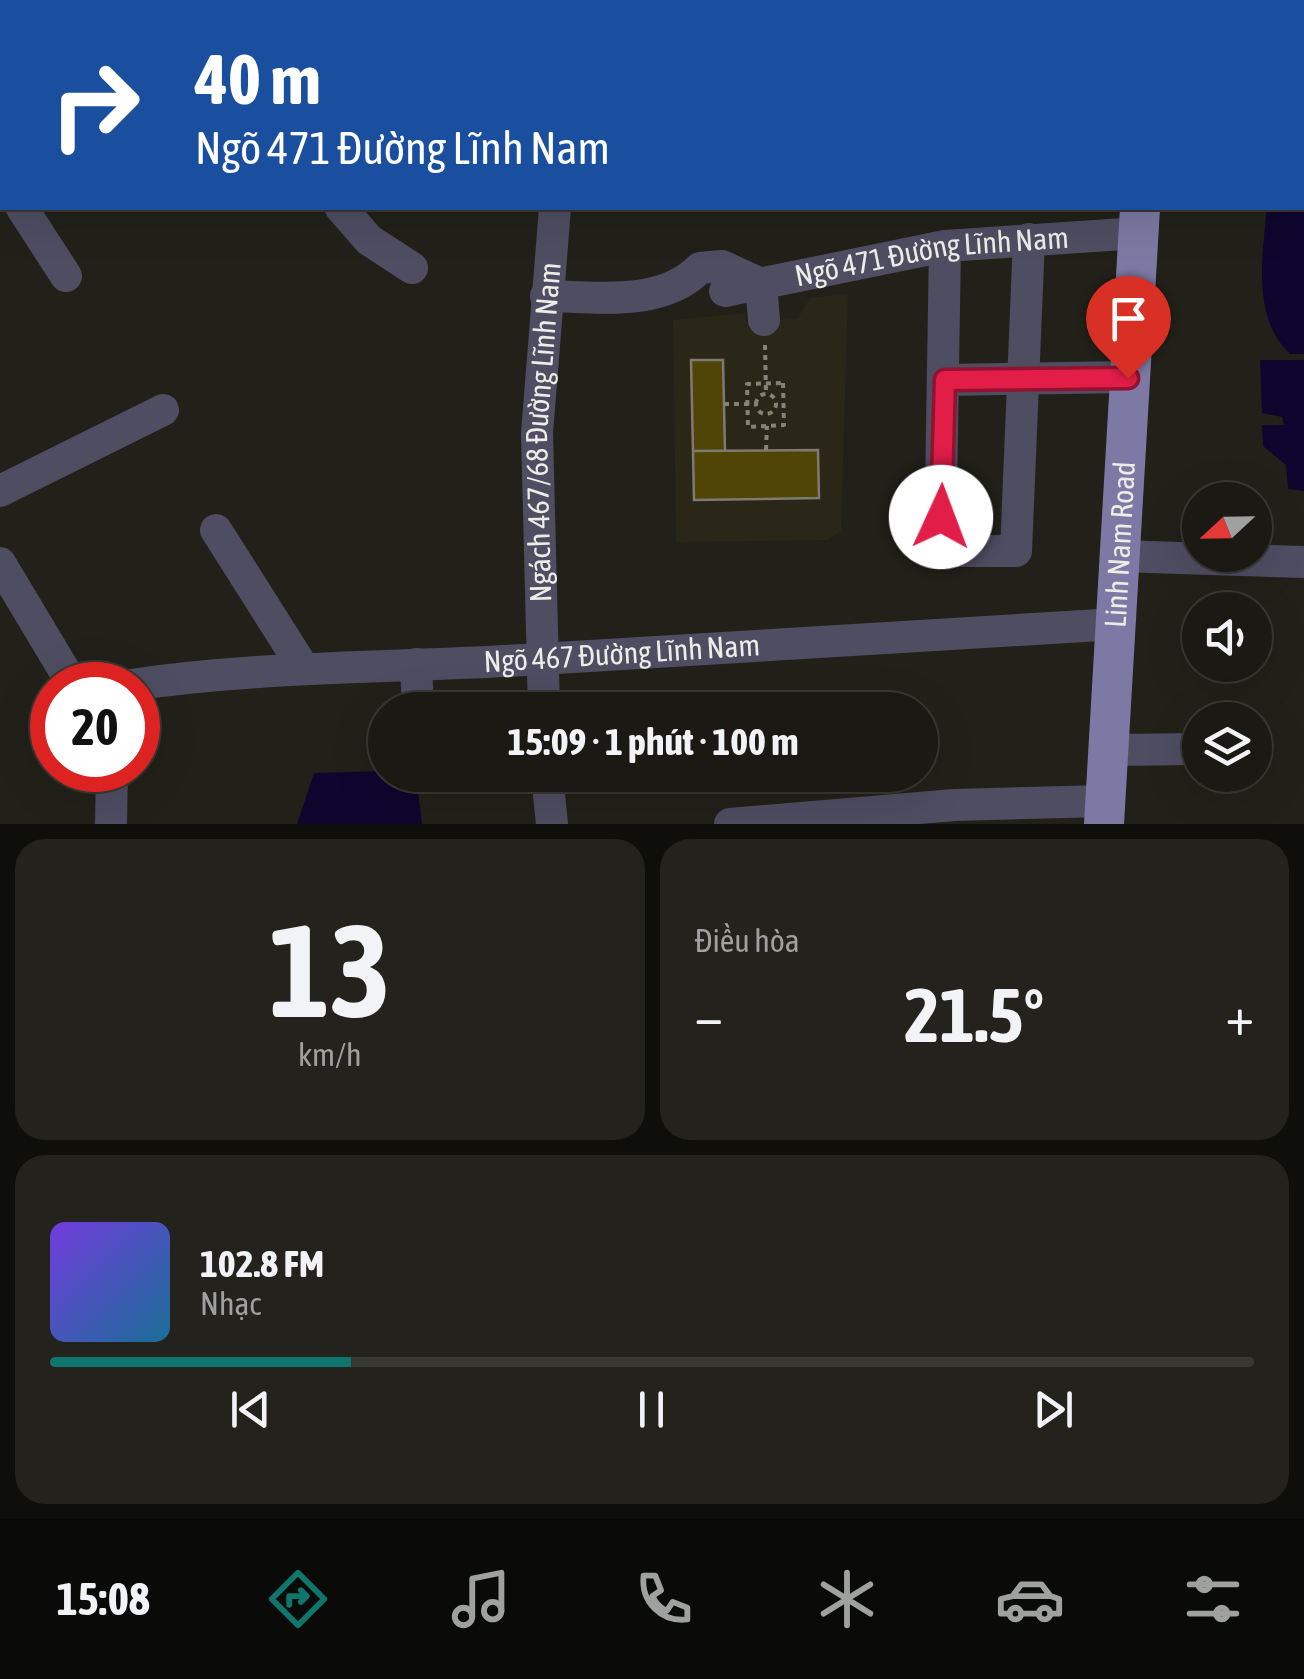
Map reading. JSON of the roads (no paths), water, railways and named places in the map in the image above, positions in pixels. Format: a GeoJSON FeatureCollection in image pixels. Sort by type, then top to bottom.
{"type":"FeatureCollection","features":[{"type":"Feature","properties":{"kind":"main road","name":"Linh Nam Road"},"geometry":{"type":"LineString","coordinates":[[1105,812],[1140,220]]}},
{"type":"Feature","properties":{"kind":"street"},"geometry":{"type":"LineString","coordinates":[[23,210],[66,276]]}},
{"type":"Feature","properties":{"kind":"street"},"geometry":{"type":"LineString","coordinates":[[343,210],[369,240],[412,268]]}},
{"type":"Feature","properties":{"kind":"street","name":"Ngách 467/68 Đường Lĩnh Nam"},"geometry":{"type":"LineString","coordinates":[[543,692],[537,433],[555,210]]}},
{"type":"Feature","properties":{"kind":"street","name":"Ngõ 471 Đường Lĩnh Nam"},"geometry":{"type":"LineString","coordinates":[[725,291],[945,246],[1029,239],[1140,220]]}},
{"type":"Feature","properties":{"kind":"street"},"geometry":{"type":"LineString","coordinates":[[945,246],[940,551],[1016,550],[1029,239]]}},
{"type":"Feature","properties":{"kind":"street"},"geometry":{"type":"LineString","coordinates":[[546,296],[645,298],[658,288],[687,281],[700,268],[722,266],[761,284],[764,320]]}},
{"type":"Feature","properties":{"kind":"street"},"geometry":{"type":"LineString","coordinates":[[945,380],[1128,378]]}},
{"type":"Feature","properties":{"kind":"street"},"geometry":{"type":"LineString","coordinates":[[0,491],[163,410]]}},
{"type":"Feature","properties":{"kind":"street"},"geometry":{"type":"LineString","coordinates":[[216,530],[304,669]]}},
{"type":"Feature","properties":{"kind":"street"},"geometry":{"type":"LineString","coordinates":[[1118,556],[1304,562]]}},
{"type":"Feature","properties":{"kind":"street"},"geometry":{"type":"LineString","coordinates":[[0,563],[59,662]]}},
{"type":"Feature","properties":{"kind":"street","name":"Ngõ 467 Đường Lĩnh Nam"},"geometry":{"type":"LineString","coordinates":[[160,682],[304,669],[541,660],[1116,624]]}},
{"type":"Feature","properties":{"kind":"street"},"geometry":{"type":"LineString","coordinates":[[416,664],[417,692]]}},
{"type":"Feature","properties":{"kind":"street"},"geometry":{"type":"LineString","coordinates":[[1110,750],[1182,749]]}},
{"type":"Feature","properties":{"kind":"street"},"geometry":{"type":"LineString","coordinates":[[111,824],[112,792]]}},
{"type":"Feature","properties":{"kind":"street"},"geometry":{"type":"LineString","coordinates":[[549,792],[552,824]]}},
{"type":"Feature","properties":{"kind":"street"},"geometry":{"type":"LineString","coordinates":[[730,824],[954,805],[1105,812]]}}]}
